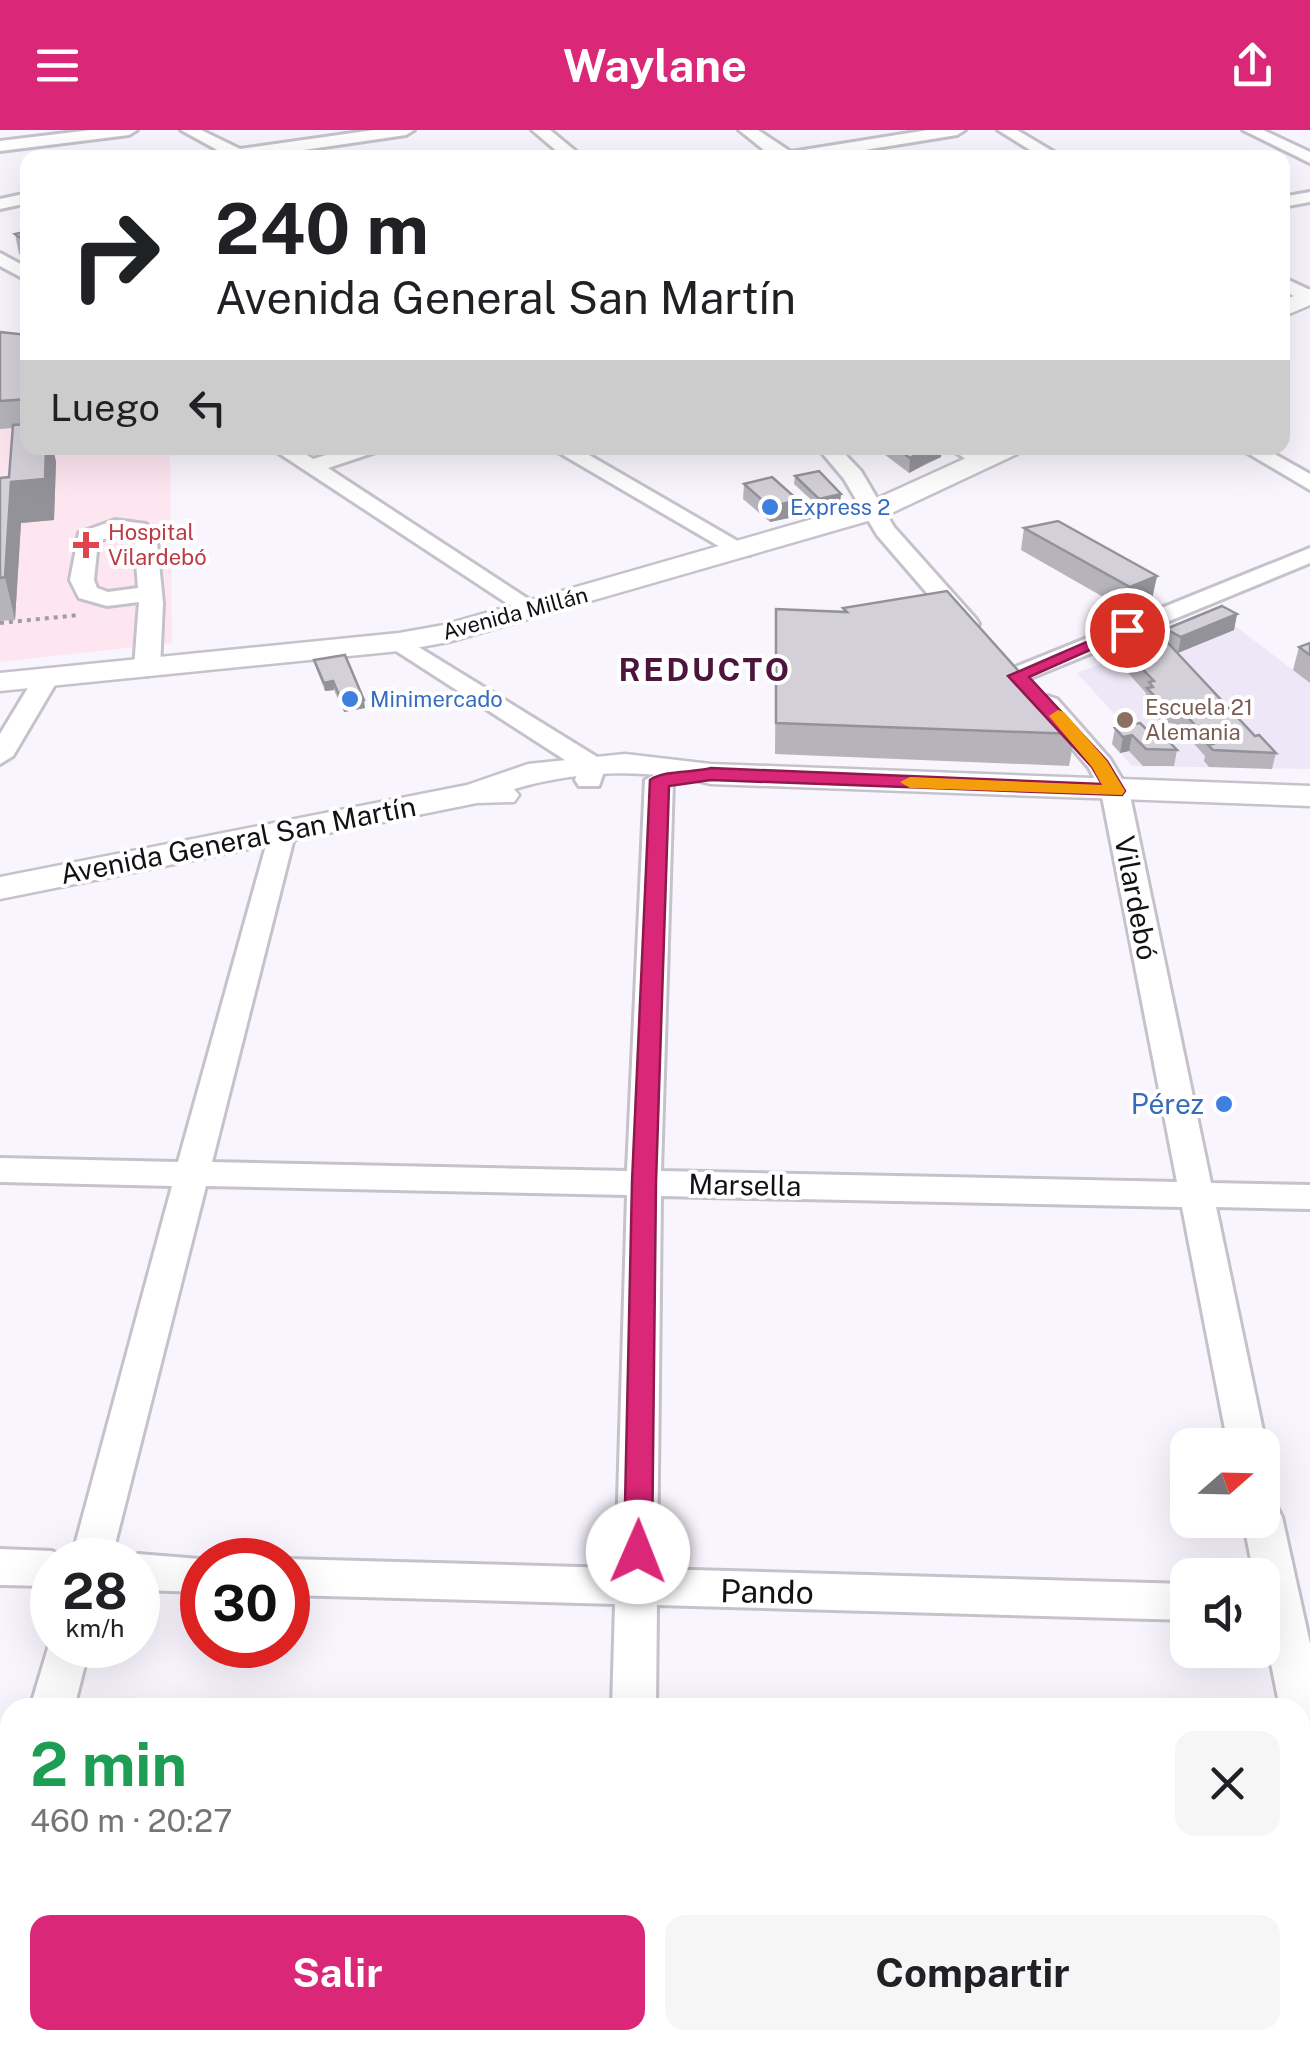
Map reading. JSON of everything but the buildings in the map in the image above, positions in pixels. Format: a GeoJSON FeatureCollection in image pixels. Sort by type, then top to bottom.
{"type":"FeatureCollection","features":[{"type":"Feature","properties":{"kind":"main road","name":"Avenida Millán"},"geometry":{"type":"LineString","coordinates":[[0,682],[399,642],[533,610],[874,510],[970,455]]}},
{"type":"Feature","properties":{"kind":"main road","name":"Avenida General San Martín"},"geometry":{"type":"LineString","coordinates":[[0,888],[477,793],[502,795],[591,774],[687,766],[711,774]]}},
{"type":"Feature","properties":{"kind":"main road","name":"Avenida General San Martín"},"geometry":{"type":"LineString","coordinates":[[591,774],[659,780],[686,780],[711,774],[1310,796]]}},
{"type":"Feature","properties":{"kind":"street"},"geometry":{"type":"LineString","coordinates":[[0,146],[129,130]]}},
{"type":"Feature","properties":{"kind":"street"},"geometry":{"type":"LineString","coordinates":[[190,130],[229,150]]}},
{"type":"Feature","properties":{"kind":"street"},"geometry":{"type":"LineString","coordinates":[[279,150],[406,130]]}},
{"type":"Feature","properties":{"kind":"street"},"geometry":{"type":"LineString","coordinates":[[540,130],[566,150]]}},
{"type":"Feature","properties":{"kind":"street"},"geometry":{"type":"LineString","coordinates":[[747,130],[777,150]]}},
{"type":"Feature","properties":{"kind":"street"},"geometry":{"type":"LineString","coordinates":[[831,150],[956,130]]}},
{"type":"Feature","properties":{"kind":"street"},"geometry":{"type":"LineString","coordinates":[[1006,130],[1042,150]]}},
{"type":"Feature","properties":{"kind":"street"},"geometry":{"type":"LineString","coordinates":[[1251,130],[1310,158]]}},
{"type":"Feature","properties":{"kind":"street"},"geometry":{"type":"LineString","coordinates":[[292,455],[533,610]]}},
{"type":"Feature","properties":{"kind":"street"},"geometry":{"type":"LineString","coordinates":[[310,467],[348,455]]}},
{"type":"Feature","properties":{"kind":"street"},"geometry":{"type":"LineString","coordinates":[[574,455],[742,550]]}},
{"type":"Feature","properties":{"kind":"street","name":"Vilardebó"},"geometry":{"type":"LineString","coordinates":[[833,455],[885,530],[1000,660],[1034,689],[1100,765],[1115,791],[1243,1428]]}},
{"type":"Feature","properties":{"kind":"street"},"geometry":{"type":"LineString","coordinates":[[1262,455],[1310,484]]}},
{"type":"Feature","properties":{"kind":"street"},"geometry":{"type":"LineString","coordinates":[[1000,660],[1310,555]]}},
{"type":"Feature","properties":{"kind":"street"},"geometry":{"type":"LineString","coordinates":[[147,668],[150,594]]}},
{"type":"Feature","properties":{"kind":"street"},"geometry":{"type":"LineString","coordinates":[[399,642],[591,774]]}},
{"type":"Feature","properties":{"kind":"street"},"geometry":{"type":"LineString","coordinates":[[0,756],[46,678]]}},
{"type":"Feature","properties":{"kind":"street"},"geometry":{"type":"LineString","coordinates":[[634,1698],[644,1182],[659,780]]}},
{"type":"Feature","properties":{"kind":"street"},"geometry":{"type":"LineString","coordinates":[[97,1538],[282,830]]}},
{"type":"Feature","properties":{"kind":"street","name":"Marsella"},"geometry":{"type":"LineString","coordinates":[[0,1170],[1310,1196]]}},
{"type":"Feature","properties":{"kind":"street"},"geometry":{"type":"LineString","coordinates":[[1267,1538],[1301,1698]]}},
{"type":"Feature","properties":{"kind":"street"},"geometry":{"type":"LineString","coordinates":[[0,1566],[30,1567]]}},
{"type":"Feature","properties":{"kind":"street","name":"Pando"},"geometry":{"type":"LineString","coordinates":[[310,1578],[1170,1602]]}},
{"type":"Feature","properties":{"kind":"street"},"geometry":{"type":"LineString","coordinates":[[55,1698],[63,1668]]}},
{"type":"Feature","properties":{"kind":"path"},"geometry":{"type":"LineString","coordinates":[[0,624],[90,614]]}},
{"type":"Feature","properties":{"kind":"shaded area","name":"Hospital Vilardebó"},"geometry":{"type":"Polygon","coordinates":[[[20,428],[20,455],[170,455],[172,643],[0,662],[0,429],[20,428]]]}},
{"type":"Feature","properties":{"kind":"shaded area"},"geometry":{"type":"Polygon","coordinates":[[[1222,616],[1310,683],[1310,769],[1132,766],[1112,744],[1136,738],[1077,673],[1222,616]]]}},
{"type":"Feature","properties":{"kind":"slow traffic"},"geometry":{"type":"LineString","coordinates":[[910,782],[1115,791],[1100,765],[1058,716]]}},
{"type":"Feature","properties":{"kind":"place","name":"Express 2"},"geometry":{"type":"Point","coordinates":[770,507]}},
{"type":"Feature","properties":{"kind":"place","name":"Hospital Vilardebó"},"geometry":{"type":"Point","coordinates":[86,545]}},
{"type":"Feature","properties":{"kind":"place","name":"Minimercado"},"geometry":{"type":"Point","coordinates":[350,699]}},
{"type":"Feature","properties":{"kind":"place","name":"Escuela 21 Alemania"},"geometry":{"type":"Point","coordinates":[1125,720]}},
{"type":"Feature","properties":{"kind":"place","name":"Pérez"},"geometry":{"type":"Point","coordinates":[1224,1104]}},
{"type":"Feature","properties":{"kind":"district","name":"REDUCTO"},"geometry":{"type":"Point","coordinates":[705,670]}},
{"type":"Feature","properties":{"kind":"route"},"geometry":{"type":"LineString","coordinates":[[638,1552],[644,1182],[659,780],[686,780],[711,774],[1115,791],[1100,765],[1034,689],[1017,676],[1127,630]]}}]}
